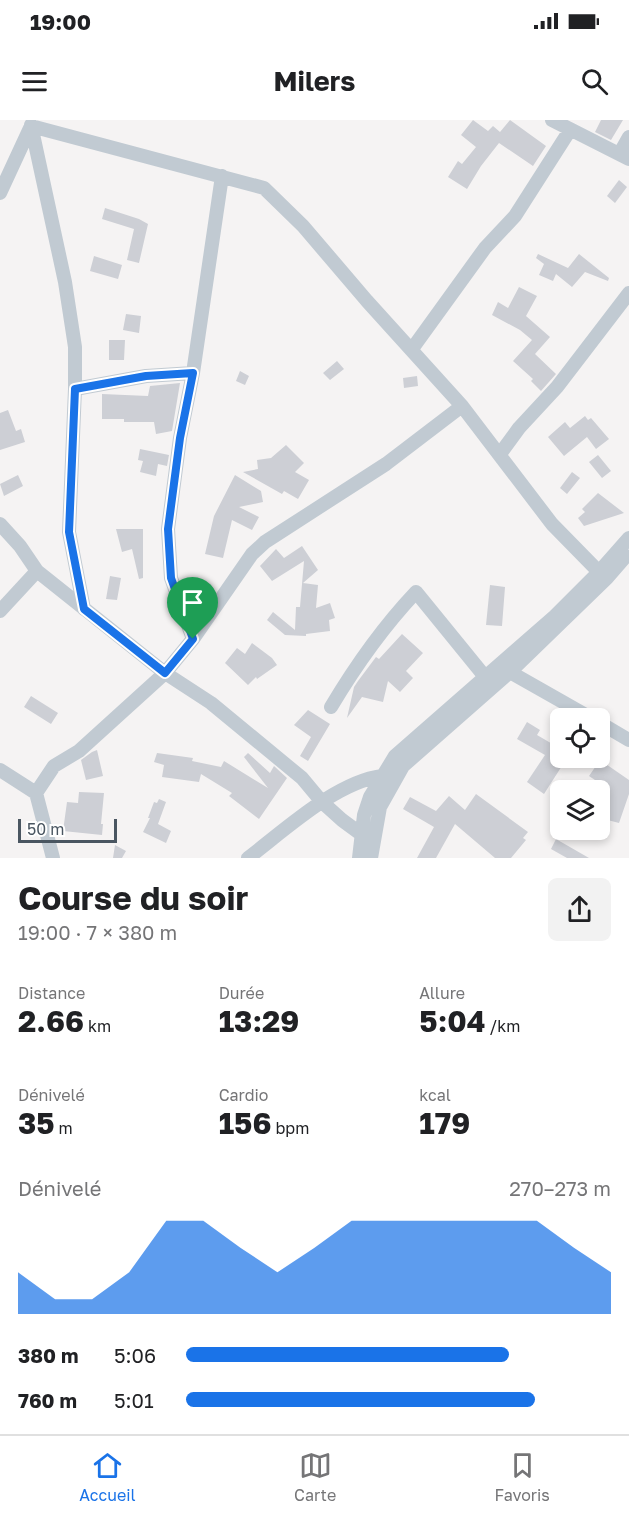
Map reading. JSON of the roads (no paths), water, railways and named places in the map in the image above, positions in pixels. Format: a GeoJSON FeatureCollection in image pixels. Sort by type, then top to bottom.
{"type":"FeatureCollection","features":[{"type":"Feature","properties":{"kind":"street"},"geometry":{"type":"LineString","coordinates":[[552,120],[624,156],[629,137]]}},
{"type":"Feature","properties":{"kind":"street"},"geometry":{"type":"LineString","coordinates":[[31,123],[264,188],[303,226],[462,406],[552,524],[599,572]]}},
{"type":"Feature","properties":{"kind":"street"},"geometry":{"type":"LineString","coordinates":[[0,193],[31,123]]}},
{"type":"Feature","properties":{"kind":"street"},"geometry":{"type":"LineString","coordinates":[[31,123],[65,282],[75,347],[69,532],[84,609]]}},
{"type":"Feature","properties":{"kind":"street"},"geometry":{"type":"LineString","coordinates":[[412,349],[485,248],[514,216],[570,130]]}},
{"type":"Feature","properties":{"kind":"street"},"geometry":{"type":"LineString","coordinates":[[193,639],[171,578],[168,529],[180,438],[193,373],[222,176]]}},
{"type":"Feature","properties":{"kind":"street"},"geometry":{"type":"LineString","coordinates":[[500,454],[519,428],[557,387],[629,292]]}},
{"type":"Feature","properties":{"kind":"street"},"geometry":{"type":"LineString","coordinates":[[75,389],[146,376],[193,373]]}},
{"type":"Feature","properties":{"kind":"street"},"geometry":{"type":"LineString","coordinates":[[36,793],[54,766],[79,751],[165,673],[193,639],[252,554],[265,542],[386,464],[462,406]]}},
{"type":"Feature","properties":{"kind":"street"},"geometry":{"type":"LineString","coordinates":[[0,524],[20,546],[37,572],[165,673],[211,703],[302,778],[322,802],[367,837]]}},
{"type":"Feature","properties":{"kind":"street"},"geometry":{"type":"LineString","coordinates":[[371,858],[367,837],[370,797],[395,756],[555,616],[629,538]]}},
{"type":"Feature","properties":{"kind":"street"},"geometry":{"type":"LineString","coordinates":[[359,858],[381,807],[403,766],[510,672],[607,578],[629,552]]}},
{"type":"Feature","properties":{"kind":"street"},"geometry":{"type":"LineString","coordinates":[[0,611],[37,572]]}},
{"type":"Feature","properties":{"kind":"street"},"geometry":{"type":"LineString","coordinates":[[331,707],[387,623],[416,592],[486,678]]}},
{"type":"Feature","properties":{"kind":"street"},"geometry":{"type":"LineString","coordinates":[[510,672],[573,708]]}},
{"type":"Feature","properties":{"kind":"street"},"geometry":{"type":"LineString","coordinates":[[610,729],[629,740]]}},
{"type":"Feature","properties":{"kind":"street"},"geometry":{"type":"LineString","coordinates":[[0,770],[36,793],[53,858]]}},
{"type":"Feature","properties":{"kind":"street"},"geometry":{"type":"LineString","coordinates":[[251,857],[322,802],[366,778],[382,776]]}}]}
